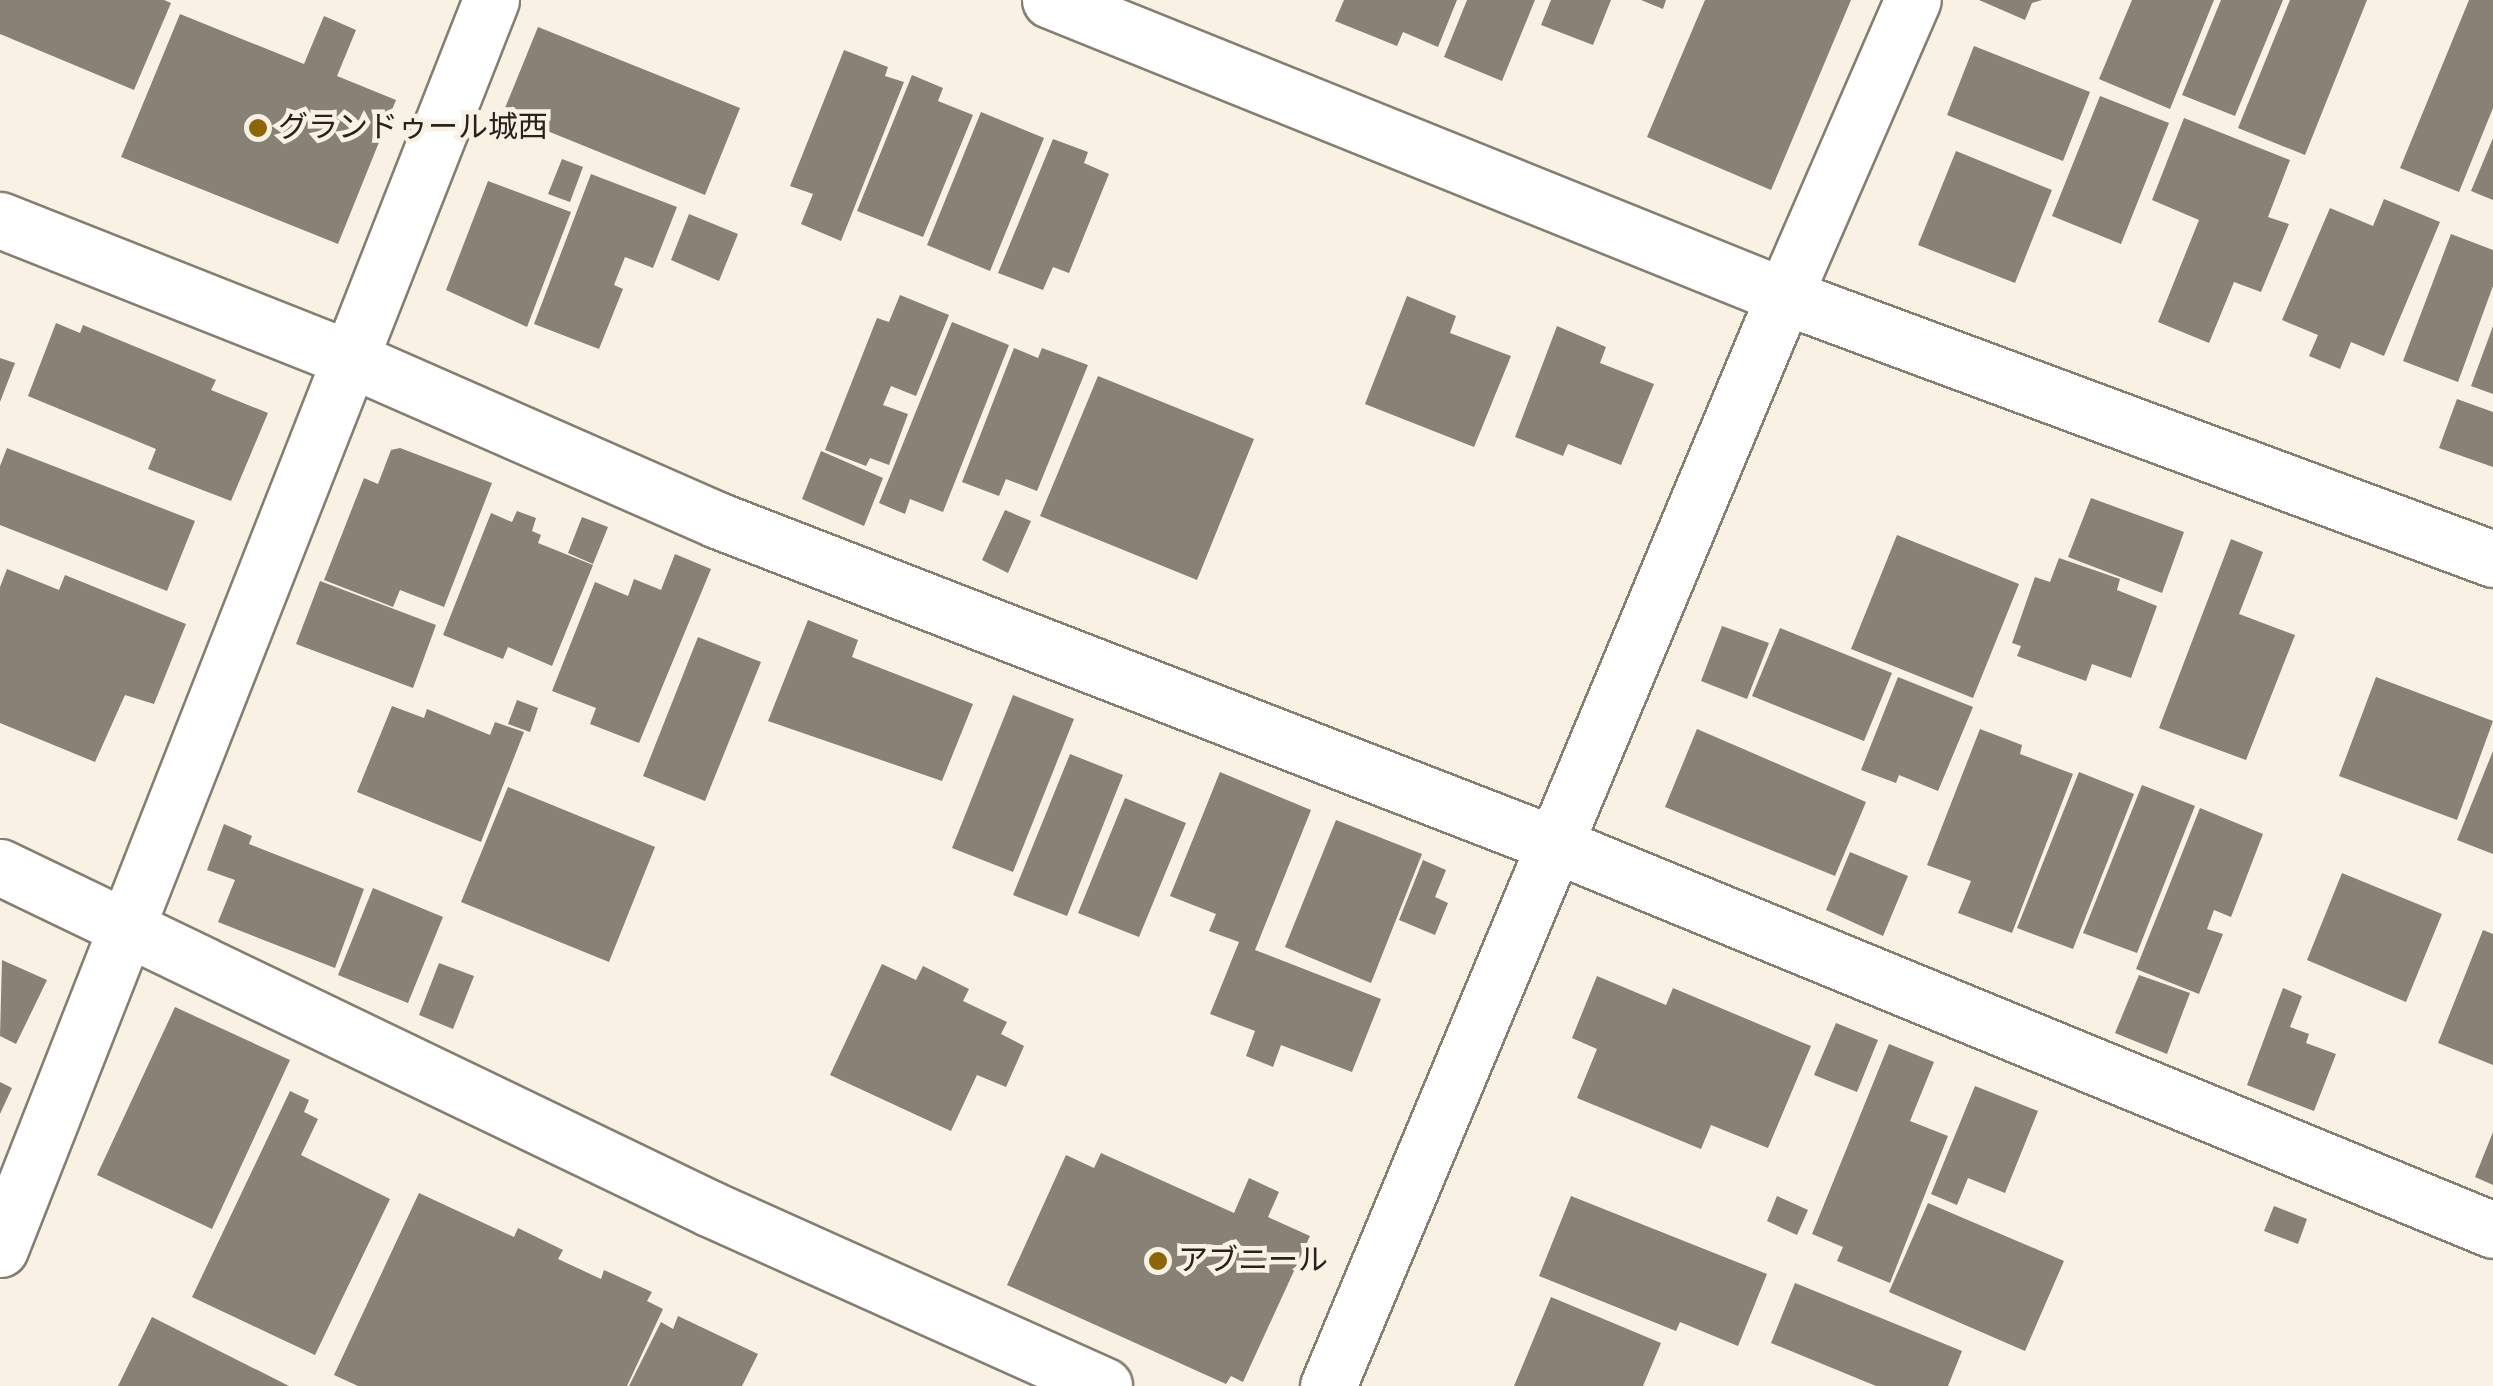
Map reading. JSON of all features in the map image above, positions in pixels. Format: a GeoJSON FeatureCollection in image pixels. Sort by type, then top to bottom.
{"type":"FeatureCollection","features":[{"type":"Feature","properties":{"kind":"street"},"geometry":{"type":"LineString","coordinates":[[0,1249],[122,925],[491,0]]}},
{"type":"Feature","properties":{"kind":"street"},"geometry":{"type":"LineString","coordinates":[[1050,0],[1784,296],[2493,558]]}},
{"type":"Feature","properties":{"kind":"street"},"geometry":{"type":"LineString","coordinates":[[1328,1386],[1552,843],[1913,0]]}},
{"type":"Feature","properties":{"kind":"street"},"geometry":{"type":"LineString","coordinates":[[0,220],[346,357],[717,520],[1552,843],[2493,1230]]}},
{"type":"Feature","properties":{"kind":"street"},"geometry":{"type":"LineString","coordinates":[[0,867],[711,1209],[1104,1386]]}},
{"type":"Feature","properties":{"kind":"building"},"geometry":{"type":"Polygon","coordinates":[[[0,0],[171,3],[134,90],[0,34],[0,0]]]}},
{"type":"Feature","properties":{"kind":"building"},"geometry":{"type":"Polygon","coordinates":[[[1344,0],[1457,0],[1438,47],[1403,32],[1397,46],[1335,21],[1344,0]]]}},
{"type":"Feature","properties":{"kind":"building"},"geometry":{"type":"Polygon","coordinates":[[[1467,0],[1535,0],[1502,81],[1444,57],[1467,0]]]}},
{"type":"Feature","properties":{"kind":"building"},"geometry":{"type":"Polygon","coordinates":[[[1551,0],[1611,0],[1593,45],[1541,25],[1551,0]]]}},
{"type":"Feature","properties":{"kind":"building"},"geometry":{"type":"Polygon","coordinates":[[[1641,0],[1666,0],[1663,9],[1641,0]]]}},
{"type":"Feature","properties":{"kind":"building"},"geometry":{"type":"Polygon","coordinates":[[[1705,0],[1851,0],[1771,190],[1647,137],[1705,0]]]}},
{"type":"Feature","properties":{"kind":"building"},"geometry":{"type":"Polygon","coordinates":[[[1979,0],[2042,0],[2032,3],[2025,20],[1979,0]]]}},
{"type":"Feature","properties":{"kind":"building"},"geometry":{"type":"Polygon","coordinates":[[[2132,0],[2214,0],[2170,109],[2099,79],[2132,0]]]}},
{"type":"Feature","properties":{"kind":"building"},"geometry":{"type":"Polygon","coordinates":[[[2221,0],[2283,0],[2235,116],[2182,95],[2221,0]]]}},
{"type":"Feature","properties":{"kind":"building"},"geometry":{"type":"Polygon","coordinates":[[[2290,0],[2367,0],[2305,155],[2238,128],[2290,0]]]}},
{"type":"Feature","properties":{"kind":"building"},"geometry":{"type":"Polygon","coordinates":[[[2469,0],[2493,0],[2493,108],[2459,192],[2400,168],[2469,0]]]}},
{"type":"Feature","properties":{"kind":"building","name":"グランドゥール城西"},"geometry":{"type":"Polygon","coordinates":[[[180,14],[304,64],[324,16],[356,30],[337,76],[396,100],[338,244],[121,157],[180,14]]]}},
{"type":"Feature","properties":{"kind":"building"},"geometry":{"type":"Polygon","coordinates":[[[538,27],[740,108],[705,195],[503,113],[538,27]]]}},
{"type":"Feature","properties":{"kind":"building"},"geometry":{"type":"Polygon","coordinates":[[[1974,46],[2090,92],[2063,161],[1947,115],[1974,46]]]}},
{"type":"Feature","properties":{"kind":"building"},"geometry":{"type":"Polygon","coordinates":[[[844,50],[888,67],[885,76],[904,82],[841,241],[801,224],[813,194],[790,186],[844,50]]]}},
{"type":"Feature","properties":{"kind":"building"},"geometry":{"type":"Polygon","coordinates":[[[912,75],[943,88],[938,101],[973,115],[923,237],[857,211],[912,75]]]}},
{"type":"Feature","properties":{"kind":"building"},"geometry":{"type":"Polygon","coordinates":[[[2100,96],[2169,123],[2121,244],[2052,216],[2100,96]]]}},
{"type":"Feature","properties":{"kind":"building"},"geometry":{"type":"Polygon","coordinates":[[[981,112],[1044,138],[990,271],[927,245],[981,112]]]}},
{"type":"Feature","properties":{"kind":"building"},"geometry":{"type":"Polygon","coordinates":[[[2184,118],[2290,160],[2268,217],[2289,224],[2261,292],[2234,282],[2209,343],[2158,322],[2199,220],[2152,200],[2184,118]]]}},
{"type":"Feature","properties":{"kind":"building"},"geometry":{"type":"Polygon","coordinates":[[[2493,138],[2493,200],[2471,191],[2493,138]]]}},
{"type":"Feature","properties":{"kind":"building"},"geometry":{"type":"Polygon","coordinates":[[[1053,139],[1088,152],[1084,163],[1109,174],[1069,273],[1053,267],[1043,290],[998,273],[1053,139]]]}},
{"type":"Feature","properties":{"kind":"building"},"geometry":{"type":"Polygon","coordinates":[[[1956,151],[2052,190],[2015,283],[1918,245],[1956,151]]]}},
{"type":"Feature","properties":{"kind":"building"},"geometry":{"type":"Polygon","coordinates":[[[562,159],[583,167],[570,202],[548,194],[562,159]]]}},
{"type":"Feature","properties":{"kind":"building"},"geometry":{"type":"Polygon","coordinates":[[[591,174],[677,207],[653,268],[625,257],[614,285],[623,289],[599,349],[534,324],[591,174]]]}},
{"type":"Feature","properties":{"kind":"building"},"geometry":{"type":"Polygon","coordinates":[[[488,181],[571,212],[527,327],[446,290],[488,181]]]}},
{"type":"Feature","properties":{"kind":"building"},"geometry":{"type":"Polygon","coordinates":[[[2384,199],[2440,222],[2384,356],[2351,342],[2340,369],[2309,356],[2318,335],[2282,320],[2330,208],[2373,226],[2384,199]]]}},
{"type":"Feature","properties":{"kind":"building"},"geometry":{"type":"Polygon","coordinates":[[[689,214],[738,234],[719,281],[671,260],[689,214]]]}},
{"type":"Feature","properties":{"kind":"building"},"geometry":{"type":"Polygon","coordinates":[[[2451,234],[2493,250],[2493,286],[2458,382],[2403,361],[2451,234]]]}},
{"type":"Feature","properties":{"kind":"building"},"geometry":{"type":"Polygon","coordinates":[[[900,295],[949,315],[916,396],[891,386],[883,405],[908,414],[889,465],[870,458],[866,466],[825,450],[877,318],[889,322],[900,295]]]}},
{"type":"Feature","properties":{"kind":"building"},"geometry":{"type":"Polygon","coordinates":[[[1407,296],[1456,316],[1450,333],[1511,356],[1474,447],[1365,404],[1407,296]]]}},
{"type":"Feature","properties":{"kind":"building"},"geometry":{"type":"Polygon","coordinates":[[[952,322],[1009,345],[943,512],[910,499],[905,514],[879,503],[952,322]]]}},
{"type":"Feature","properties":{"kind":"building"},"geometry":{"type":"Polygon","coordinates":[[[56,323],[80,333],[83,325],[216,380],[211,390],[268,413],[231,501],[148,469],[156,449],[28,396],[56,323]]]}},
{"type":"Feature","properties":{"kind":"building"},"geometry":{"type":"Polygon","coordinates":[[[1557,326],[1606,347],[1600,363],[1654,384],[1621,465],[1568,444],[1563,456],[1515,437],[1557,326]]]}},
{"type":"Feature","properties":{"kind":"building"},"geometry":{"type":"Polygon","coordinates":[[[2493,326],[2493,394],[2471,386],[2493,326]]]}},
{"type":"Feature","properties":{"kind":"building"},"geometry":{"type":"Polygon","coordinates":[[[1014,348],[1038,358],[1042,348],[1088,365],[1037,491],[1006,479],[999,496],[962,482],[1014,348]]]}},
{"type":"Feature","properties":{"kind":"building"},"geometry":{"type":"Polygon","coordinates":[[[0,358],[15,363],[0,402],[0,358]]]}},
{"type":"Feature","properties":{"kind":"building"},"geometry":{"type":"Polygon","coordinates":[[[1098,376],[1254,439],[1197,580],[1040,516],[1098,376]]]}},
{"type":"Feature","properties":{"kind":"building"},"geometry":{"type":"Polygon","coordinates":[[[2457,399],[2493,412],[2493,467],[2439,448],[2457,399]]]}},
{"type":"Feature","properties":{"kind":"building"},"geometry":{"type":"Polygon","coordinates":[[[7,448],[195,521],[167,591],[0,525],[0,466],[7,448]]]}},
{"type":"Feature","properties":{"kind":"building"},"geometry":{"type":"Polygon","coordinates":[[[400,448],[492,483],[444,607],[400,590],[393,607],[324,580],[364,478],[378,484],[391,450],[400,448]]]}},
{"type":"Feature","properties":{"kind":"building"},"geometry":{"type":"Polygon","coordinates":[[[821,451],[883,478],[864,526],[802,499],[821,451]]]}},
{"type":"Feature","properties":{"kind":"building"},"geometry":{"type":"Polygon","coordinates":[[[2091,498],[2184,532],[2162,593],[2068,557],[2091,498]]]}},
{"type":"Feature","properties":{"kind":"building"},"geometry":{"type":"Polygon","coordinates":[[[1005,510],[1031,521],[1008,573],[982,560],[1005,510]]]}},
{"type":"Feature","properties":{"kind":"building"},"geometry":{"type":"Polygon","coordinates":[[[517,511],[536,518],[532,531],[541,535],[538,543],[593,565],[552,666],[508,647],[503,659],[443,635],[491,513],[512,522],[517,511]]]}},
{"type":"Feature","properties":{"kind":"building"},"geometry":{"type":"Polygon","coordinates":[[[582,517],[608,527],[593,564],[568,553],[582,517]]]}},
{"type":"Feature","properties":{"kind":"building"},"geometry":{"type":"Polygon","coordinates":[[[1897,535],[2019,584],[1973,698],[1851,649],[1897,535]]]}},
{"type":"Feature","properties":{"kind":"building"},"geometry":{"type":"Polygon","coordinates":[[[2231,539],[2263,552],[2239,614],[2295,635],[2246,760],[2159,728],[2231,539]]]}},
{"type":"Feature","properties":{"kind":"building"},"geometry":{"type":"Polygon","coordinates":[[[675,554],[711,569],[639,743],[590,724],[596,708],[552,691],[595,582],[628,596],[634,579],[661,590],[675,554]]]}},
{"type":"Feature","properties":{"kind":"building"},"geometry":{"type":"Polygon","coordinates":[[[2059,558],[2120,579],[2117,590],[2157,606],[2131,678],[2092,664],[2086,681],[2017,656],[2021,646],[2012,643],[2035,577],[2050,582],[2059,558]]]}},
{"type":"Feature","properties":{"kind":"building"},"geometry":{"type":"Polygon","coordinates":[[[7,569],[59,590],[65,575],[186,624],[154,704],[125,695],[95,762],[0,723],[0,587],[7,569]]]}},
{"type":"Feature","properties":{"kind":"building"},"geometry":{"type":"Polygon","coordinates":[[[320,581],[436,625],[413,688],[296,644],[320,581]]]}},
{"type":"Feature","properties":{"kind":"building"},"geometry":{"type":"Polygon","coordinates":[[[808,620],[858,640],[852,657],[973,704],[942,781],[768,721],[808,620]]]}},
{"type":"Feature","properties":{"kind":"building"},"geometry":{"type":"Polygon","coordinates":[[[1722,626],[1769,643],[1747,699],[1701,681],[1722,626]]]}},
{"type":"Feature","properties":{"kind":"building"},"geometry":{"type":"Polygon","coordinates":[[[1780,628],[1892,673],[1864,741],[1752,696],[1780,628]]]}},
{"type":"Feature","properties":{"kind":"building"},"geometry":{"type":"Polygon","coordinates":[[[698,637],[761,662],[705,801],[643,776],[698,637]]]}},
{"type":"Feature","properties":{"kind":"building"},"geometry":{"type":"Polygon","coordinates":[[[1898,677],[1973,707],[1938,791],[1899,775],[1896,783],[1861,770],[1898,677]]]}},
{"type":"Feature","properties":{"kind":"building"},"geometry":{"type":"Polygon","coordinates":[[[2376,677],[2493,721],[2457,820],[2339,776],[2376,677]]]}},
{"type":"Feature","properties":{"kind":"building"},"geometry":{"type":"Polygon","coordinates":[[[1013,695],[1074,719],[1013,872],[952,848],[1013,695]]]}},
{"type":"Feature","properties":{"kind":"building"},"geometry":{"type":"Polygon","coordinates":[[[517,700],[538,708],[530,732],[508,724],[517,700]]]}},
{"type":"Feature","properties":{"kind":"building"},"geometry":{"type":"Polygon","coordinates":[[[392,706],[424,718],[427,709],[490,735],[495,722],[524,732],[481,842],[357,792],[392,706]]]}},
{"type":"Feature","properties":{"kind":"building"},"geometry":{"type":"Polygon","coordinates":[[[1697,729],[1866,802],[1835,876],[1665,807],[1697,729]]]}},
{"type":"Feature","properties":{"kind":"building"},"geometry":{"type":"Polygon","coordinates":[[[1980,729],[2022,745],[2020,754],[2073,774],[2012,933],[1958,913],[1971,881],[1927,865],[1980,729]]]}},
{"type":"Feature","properties":{"kind":"building"},"geometry":{"type":"Polygon","coordinates":[[[2493,751],[2493,854],[2457,840],[2493,751]]]}},
{"type":"Feature","properties":{"kind":"building"},"geometry":{"type":"Polygon","coordinates":[[[1070,754],[1123,775],[1067,916],[1013,895],[1070,754]]]}},
{"type":"Feature","properties":{"kind":"building"},"geometry":{"type":"Polygon","coordinates":[[[1220,772],[1311,810],[1255,950],[1381,999],[1352,1072],[1281,1045],[1273,1067],[1246,1056],[1255,1031],[1210,1014],[1239,942],[1209,931],[1216,914],[1170,896],[1220,772]]]}},
{"type":"Feature","properties":{"kind":"building"},"geometry":{"type":"Polygon","coordinates":[[[2079,772],[2134,794],[2073,949],[2017,928],[2079,772]]]}},
{"type":"Feature","properties":{"kind":"building"},"geometry":{"type":"Polygon","coordinates":[[[2142,785],[2195,806],[2137,953],[2083,933],[2142,785]]]}},
{"type":"Feature","properties":{"kind":"building"},"geometry":{"type":"Polygon","coordinates":[[[508,787],[655,847],[609,962],[461,902],[508,787]]]}},
{"type":"Feature","properties":{"kind":"building"},"geometry":{"type":"Polygon","coordinates":[[[1125,798],[1186,823],[1139,937],[1078,913],[1125,798]]]}},
{"type":"Feature","properties":{"kind":"building"},"geometry":{"type":"Polygon","coordinates":[[[2200,808],[2263,834],[2231,917],[2214,910],[2207,929],[2223,934],[2199,994],[2136,969],[2200,808]]]}},
{"type":"Feature","properties":{"kind":"building"},"geometry":{"type":"Polygon","coordinates":[[[1336,820],[1422,854],[1371,983],[1285,947],[1336,820]]]}},
{"type":"Feature","properties":{"kind":"building"},"geometry":{"type":"Polygon","coordinates":[[[224,824],[252,836],[249,844],[364,889],[335,968],[218,922],[235,880],[207,870],[224,824]]]}},
{"type":"Feature","properties":{"kind":"building"},"geometry":{"type":"Polygon","coordinates":[[[1850,852],[1908,876],[1883,936],[1826,910],[1850,852]]]}},
{"type":"Feature","properties":{"kind":"building"},"geometry":{"type":"Polygon","coordinates":[[[1423,860],[1446,870],[1435,897],[1448,903],[1435,935],[1399,920],[1423,860]]]}},
{"type":"Feature","properties":{"kind":"building"},"geometry":{"type":"Polygon","coordinates":[[[2342,873],[2442,914],[2406,1002],[2307,960],[2342,873]]]}},
{"type":"Feature","properties":{"kind":"building"},"geometry":{"type":"Polygon","coordinates":[[[373,888],[443,917],[408,1003],[338,975],[373,888]]]}},
{"type":"Feature","properties":{"kind":"building"},"geometry":{"type":"Polygon","coordinates":[[[2483,930],[2493,934],[2493,1065],[2438,1043],[2483,930]]]}},
{"type":"Feature","properties":{"kind":"building"},"geometry":{"type":"Polygon","coordinates":[[[2,960],[47,980],[16,1044],[0,1036],[2,960]]]}},
{"type":"Feature","properties":{"kind":"building"},"geometry":{"type":"Polygon","coordinates":[[[439,963],[474,976],[453,1029],[419,1015],[439,963]]]}},
{"type":"Feature","properties":{"kind":"building"},"geometry":{"type":"Polygon","coordinates":[[[882,964],[916,980],[923,966],[969,989],[963,1001],[1007,1022],[1001,1034],[1024,1046],[1006,1087],[977,1075],[951,1131],[830,1075],[882,964]]]}},
{"type":"Feature","properties":{"kind":"building"},"geometry":{"type":"Polygon","coordinates":[[[2139,975],[2190,993],[2167,1054],[2115,1033],[2139,975]]]}},
{"type":"Feature","properties":{"kind":"building"},"geometry":{"type":"Polygon","coordinates":[[[1597,976],[1666,1005],[1673,988],[1811,1046],[1768,1148],[1711,1125],[1701,1149],[1577,1098],[1597,1049],[1572,1038],[1597,976]]]}},
{"type":"Feature","properties":{"kind":"building"},"geometry":{"type":"Polygon","coordinates":[[[2283,988],[2302,996],[2290,1027],[2309,1034],[2306,1043],[2336,1054],[2314,1111],[2247,1085],[2283,988]]]}},
{"type":"Feature","properties":{"kind":"building"},"geometry":{"type":"Polygon","coordinates":[[[175,1007],[290,1060],[212,1229],[97,1175],[175,1007]]]}},
{"type":"Feature","properties":{"kind":"building"},"geometry":{"type":"Polygon","coordinates":[[[1836,1023],[1878,1040],[1857,1092],[1814,1075],[1836,1023]]]}},
{"type":"Feature","properties":{"kind":"building"},"geometry":{"type":"Polygon","coordinates":[[[1889,1044],[1934,1062],[1910,1121],[1948,1136],[1890,1283],[1837,1261],[1843,1247],[1812,1234],[1889,1044]]]}},
{"type":"Feature","properties":{"kind":"building"},"geometry":{"type":"Polygon","coordinates":[[[0,1082],[12,1088],[0,1114],[0,1082]]]}},
{"type":"Feature","properties":{"kind":"building"},"geometry":{"type":"Polygon","coordinates":[[[1975,1086],[2038,1111],[2005,1193],[1968,1178],[1957,1205],[1931,1194],[1975,1086]]]}},
{"type":"Feature","properties":{"kind":"building"},"geometry":{"type":"Polygon","coordinates":[[[290,1091],[309,1100],[304,1112],[318,1119],[301,1155],[390,1199],[315,1355],[192,1297],[290,1091]]]}},
{"type":"Feature","properties":{"kind":"building"},"geometry":{"type":"Polygon","coordinates":[[[2493,1132],[2493,1185],[2475,1177],[2493,1132]]]}},
{"type":"Feature","properties":{"kind":"building","name":"アブニール"},"geometry":{"type":"Polygon","coordinates":[[[1101,1153],[1234,1213],[1249,1178],[1279,1192],[1268,1217],[1310,1236],[1243,1382],[1231,1376],[1226,1384],[1007,1285],[1066,1155],[1094,1168],[1101,1153]]]}},
{"type":"Feature","properties":{"kind":"building"},"geometry":{"type":"Polygon","coordinates":[[[419,1193],[514,1237],[518,1228],[563,1250],[558,1259],[601,1279],[604,1270],[652,1292],[647,1301],[663,1309],[627,1386],[358,1386],[334,1375],[419,1193]]]}},
{"type":"Feature","properties":{"kind":"building"},"geometry":{"type":"Polygon","coordinates":[[[1571,1196],[1767,1274],[1738,1346],[1680,1322],[1676,1331],[1539,1276],[1571,1196]]]}},
{"type":"Feature","properties":{"kind":"building"},"geometry":{"type":"Polygon","coordinates":[[[1777,1196],[1808,1210],[1797,1235],[1767,1221],[1777,1196]]]}},
{"type":"Feature","properties":{"kind":"building"},"geometry":{"type":"Polygon","coordinates":[[[1928,1203],[2064,1261],[2025,1351],[1889,1292],[1928,1203]]]}},
{"type":"Feature","properties":{"kind":"building"},"geometry":{"type":"Polygon","coordinates":[[[2274,1206],[2307,1219],[2298,1244],[2264,1231],[2274,1206]]]}},
{"type":"Feature","properties":{"kind":"building"},"geometry":{"type":"Polygon","coordinates":[[[1795,1283],[1962,1351],[1948,1386],[1876,1386],[1771,1343],[1795,1283]]]}},
{"type":"Feature","properties":{"kind":"building"},"geometry":{"type":"Polygon","coordinates":[[[1551,1297],[1661,1343],[1643,1386],[1514,1386],[1551,1297]]]}},
{"type":"Feature","properties":{"kind":"building"},"geometry":{"type":"Polygon","coordinates":[[[678,1316],[758,1354],[742,1386],[629,1386],[661,1322],[673,1329],[678,1316]]]}},
{"type":"Feature","properties":{"kind":"building"},"geometry":{"type":"Polygon","coordinates":[[[152,1317],[289,1386],[118,1386],[152,1317]]]}},
{"type":"Feature","properties":{"kind":"place","name":"グランドゥール城西"},"geometry":{"type":"Point","coordinates":[258,128]}},
{"type":"Feature","properties":{"kind":"place","name":"アブニール"},"geometry":{"type":"Point","coordinates":[1158,1261]}}]}
